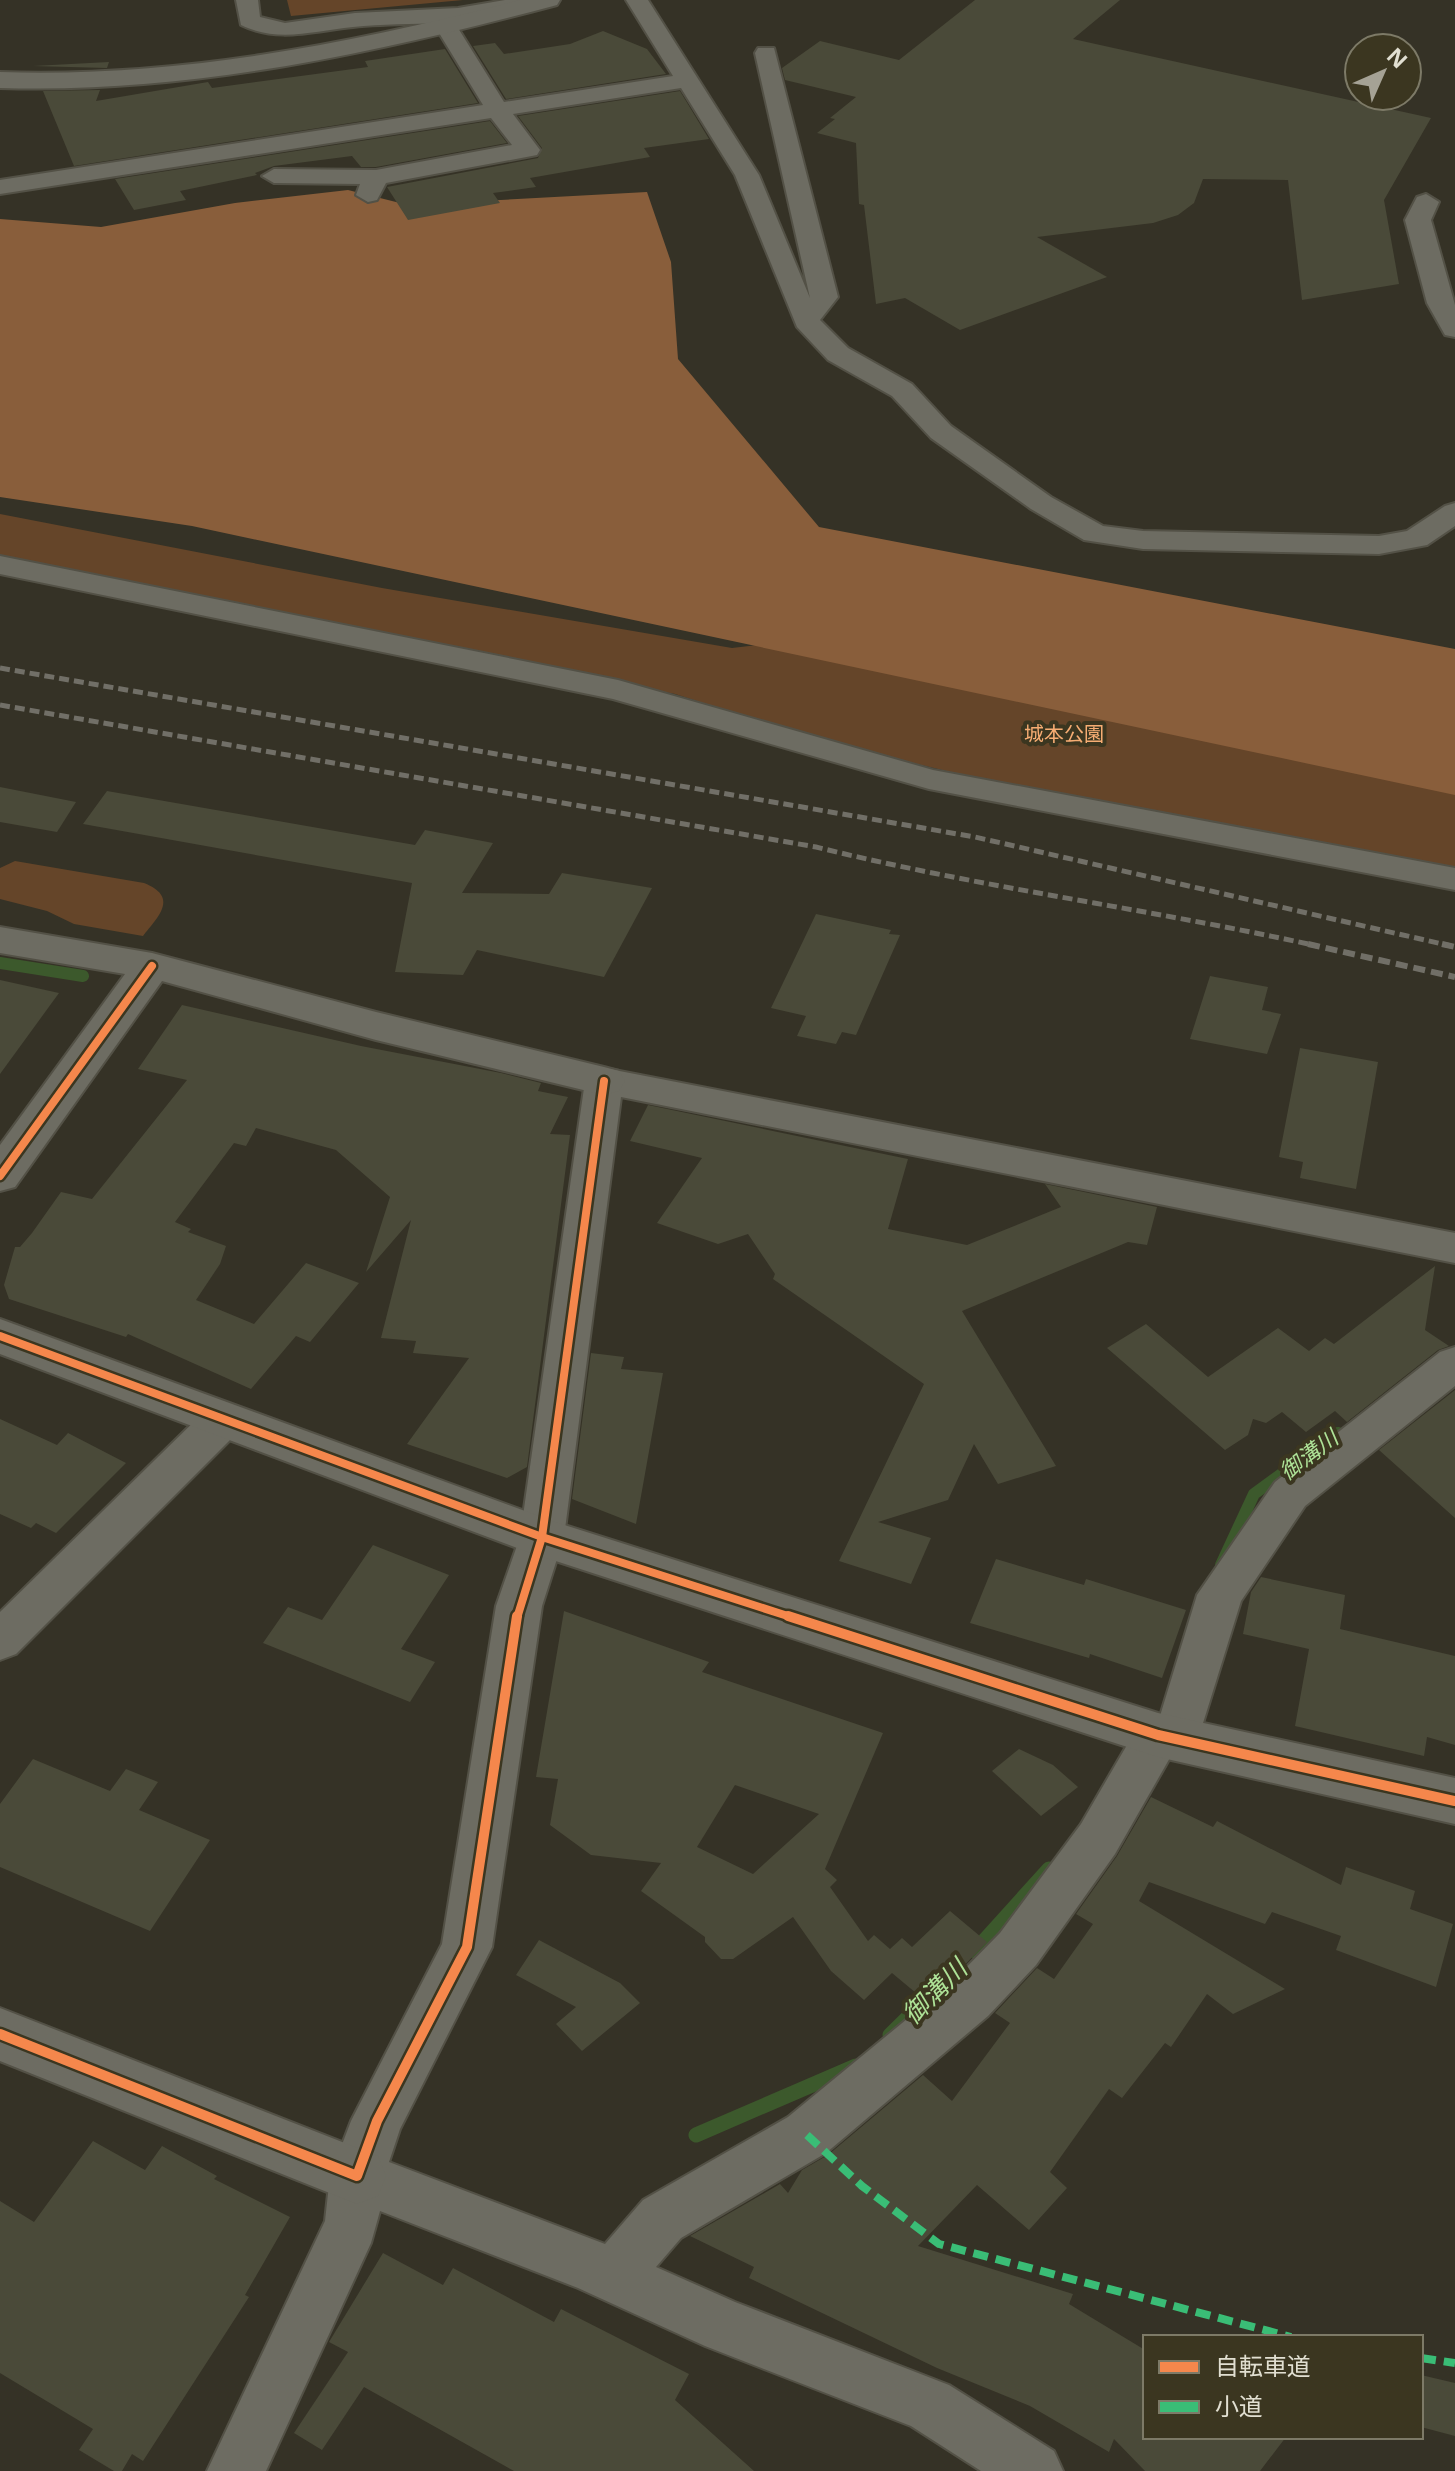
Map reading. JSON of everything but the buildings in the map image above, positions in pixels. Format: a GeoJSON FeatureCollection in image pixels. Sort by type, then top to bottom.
{"type":"FeatureCollection","features":[{"type":"Feature","properties":{"kind":"street"},"geometry":{"type":"LineString","coordinates":[[247,0],[249,20],[265,28],[285,30],[355,20],[458,15],[545,0]]}},
{"type":"Feature","properties":{"kind":"street"},"geometry":{"type":"LineString","coordinates":[[0,80],[52,83],[183,72],[447,28],[545,0]]}},
{"type":"Feature","properties":{"kind":"street"},"geometry":{"type":"LineString","coordinates":[[637,0],[747,175],[806,321],[838,354],[902,390],[941,432],[1041,503],[1095,534],[1143,540],[1379,545],[1416,539],[1455,512]]}},
{"type":"Feature","properties":{"kind":"street"},"geometry":{"type":"LineString","coordinates":[[274,176],[372,186],[528,150],[497,109],[447,28]]}},
{"type":"Feature","properties":{"kind":"street"},"geometry":{"type":"LineString","coordinates":[[766,53],[825,297],[806,321]]}},
{"type":"Feature","properties":{"kind":"street"},"geometry":{"type":"LineString","coordinates":[[0,187],[689,80]]}},
{"type":"Feature","properties":{"kind":"street"},"geometry":{"type":"LineString","coordinates":[[1426,202],[1418,220],[1427,239],[1433,287],[1455,329]]}},
{"type":"Feature","properties":{"kind":"street"},"geometry":{"type":"LineString","coordinates":[[0,565],[618,690],[929,779],[1455,879]]}},
{"type":"Feature","properties":{"kind":"street"},"geometry":{"type":"LineString","coordinates":[[0,940],[152,966],[376,1026],[604,1081],[1455,1248]]}},
{"type":"Feature","properties":{"kind":"street"},"geometry":{"type":"LineString","coordinates":[[0,1176],[152,966]]}},
{"type":"Feature","properties":{"kind":"street"},"geometry":{"type":"LineString","coordinates":[[236,2471],[352,2224],[357,2176],[377,2121],[467,1947],[519,1606],[542,1537],[604,1081]]}},
{"type":"Feature","properties":{"kind":"street"},"geometry":{"type":"LineString","coordinates":[[0,1336],[542,1537],[1168,1737],[1455,1801]]}},
{"type":"Feature","properties":{"kind":"street"},"geometry":{"type":"LineString","coordinates":[[613,2276],[662,2219],[807,2135],[970,1999],[1018,1949],[1168,1737],[1220,1595],[1290,1494],[1455,1363]]}},
{"type":"Feature","properties":{"kind":"street"},"geometry":{"type":"LineString","coordinates":[[0,1641],[224,1419]]}},
{"type":"Feature","properties":{"kind":"street"},"geometry":{"type":"LineString","coordinates":[[0,2034],[613,2276],[725,2326],[929,2405],[1034,2471]]}},
{"type":"Feature","properties":{"kind":"green space"},"geometry":{"type":"Polygon","coordinates":[[[287,0],[463,0],[291,16],[287,0]]]}},
{"type":"Feature","properties":{"kind":"green space","name":"城本公園"},"geometry":{"type":"Polygon","coordinates":[[[0,514],[382,588],[732,648],[799,640],[1455,792],[1455,869],[1005,785],[825,742],[675,694],[0,559],[0,514]]]}},
{"type":"Feature","properties":{"kind":"green space"},"geometry":{"type":"Polygon","coordinates":[[[15,861],[144,883],[161,894],[163,907],[143,936],[74,924],[47,911],[0,899],[0,868],[15,861]]]}},
{"type":"Feature","properties":{"kind":"shaded area"},"geometry":{"type":"Polygon","coordinates":[[[348,190],[408,205],[647,192],[671,262],[678,359],[819,527],[1455,649],[1455,795],[192,526],[0,497],[0,219],[101,227],[235,203],[348,190]]]}},
{"type":"Feature","properties":{"kind":"waterway"},"geometry":{"type":"LineString","coordinates":[[0,963],[83,976]]}},
{"type":"Feature","properties":{"kind":"waterway","name":"御溝川"},"geometry":{"type":"LineString","coordinates":[[1221,1565],[1254,1494],[1338,1433]]}},
{"type":"Feature","properties":{"kind":"waterway","name":"御溝川"},"geometry":{"type":"LineString","coordinates":[[975,1951],[1049,1869]]}},
{"type":"Feature","properties":{"kind":"waterway","name":"御溝川"},"geometry":{"type":"LineString","coordinates":[[890,2035],[957,1969]]}},
{"type":"Feature","properties":{"kind":"waterway","name":"御溝川"},"geometry":{"type":"LineString","coordinates":[[696,2135],[856,2066]]}},
{"type":"Feature","properties":{"kind":"railway"},"geometry":{"type":"LineString","coordinates":[[0,668],[975,837],[1451,946]]}},
{"type":"Feature","properties":{"kind":"railway"},"geometry":{"type":"LineString","coordinates":[[0,705],[816,847],[941,875],[1316,946]]}},
{"type":"Feature","properties":{"kind":"railway"},"geometry":{"type":"LineString","coordinates":[[1308,944],[1316,946]]}},
{"type":"Feature","properties":{"kind":"railway"},"geometry":{"type":"LineString","coordinates":[[1442,944],[1455,947]]}},
{"type":"Feature","properties":{"kind":"railway"},"geometry":{"type":"LineString","coordinates":[[1316,946],[1455,977]]}},
{"type":"Feature","properties":{"kind":"marked path"},"geometry":{"type":"LineString","coordinates":[[807,2135],[862,2186],[939,2244],[1283,2335]]}},
{"type":"Feature","properties":{"kind":"marked path"},"geometry":{"type":"LineString","coordinates":[[1423,2358],[1455,2363]]}},
{"type":"Feature","properties":{"kind":"cycle path"},"geometry":{"type":"LineString","coordinates":[[0,1176],[152,966]]}},
{"type":"Feature","properties":{"kind":"cycle path"},"geometry":{"type":"LineString","coordinates":[[0,2034],[357,2176],[377,2121],[467,1947],[519,1606],[542,1537],[604,1081]]}},
{"type":"Feature","properties":{"kind":"cycle path"},"geometry":{"type":"LineString","coordinates":[[0,1336],[542,1537],[1158,1735],[1455,1801]]}}]}
